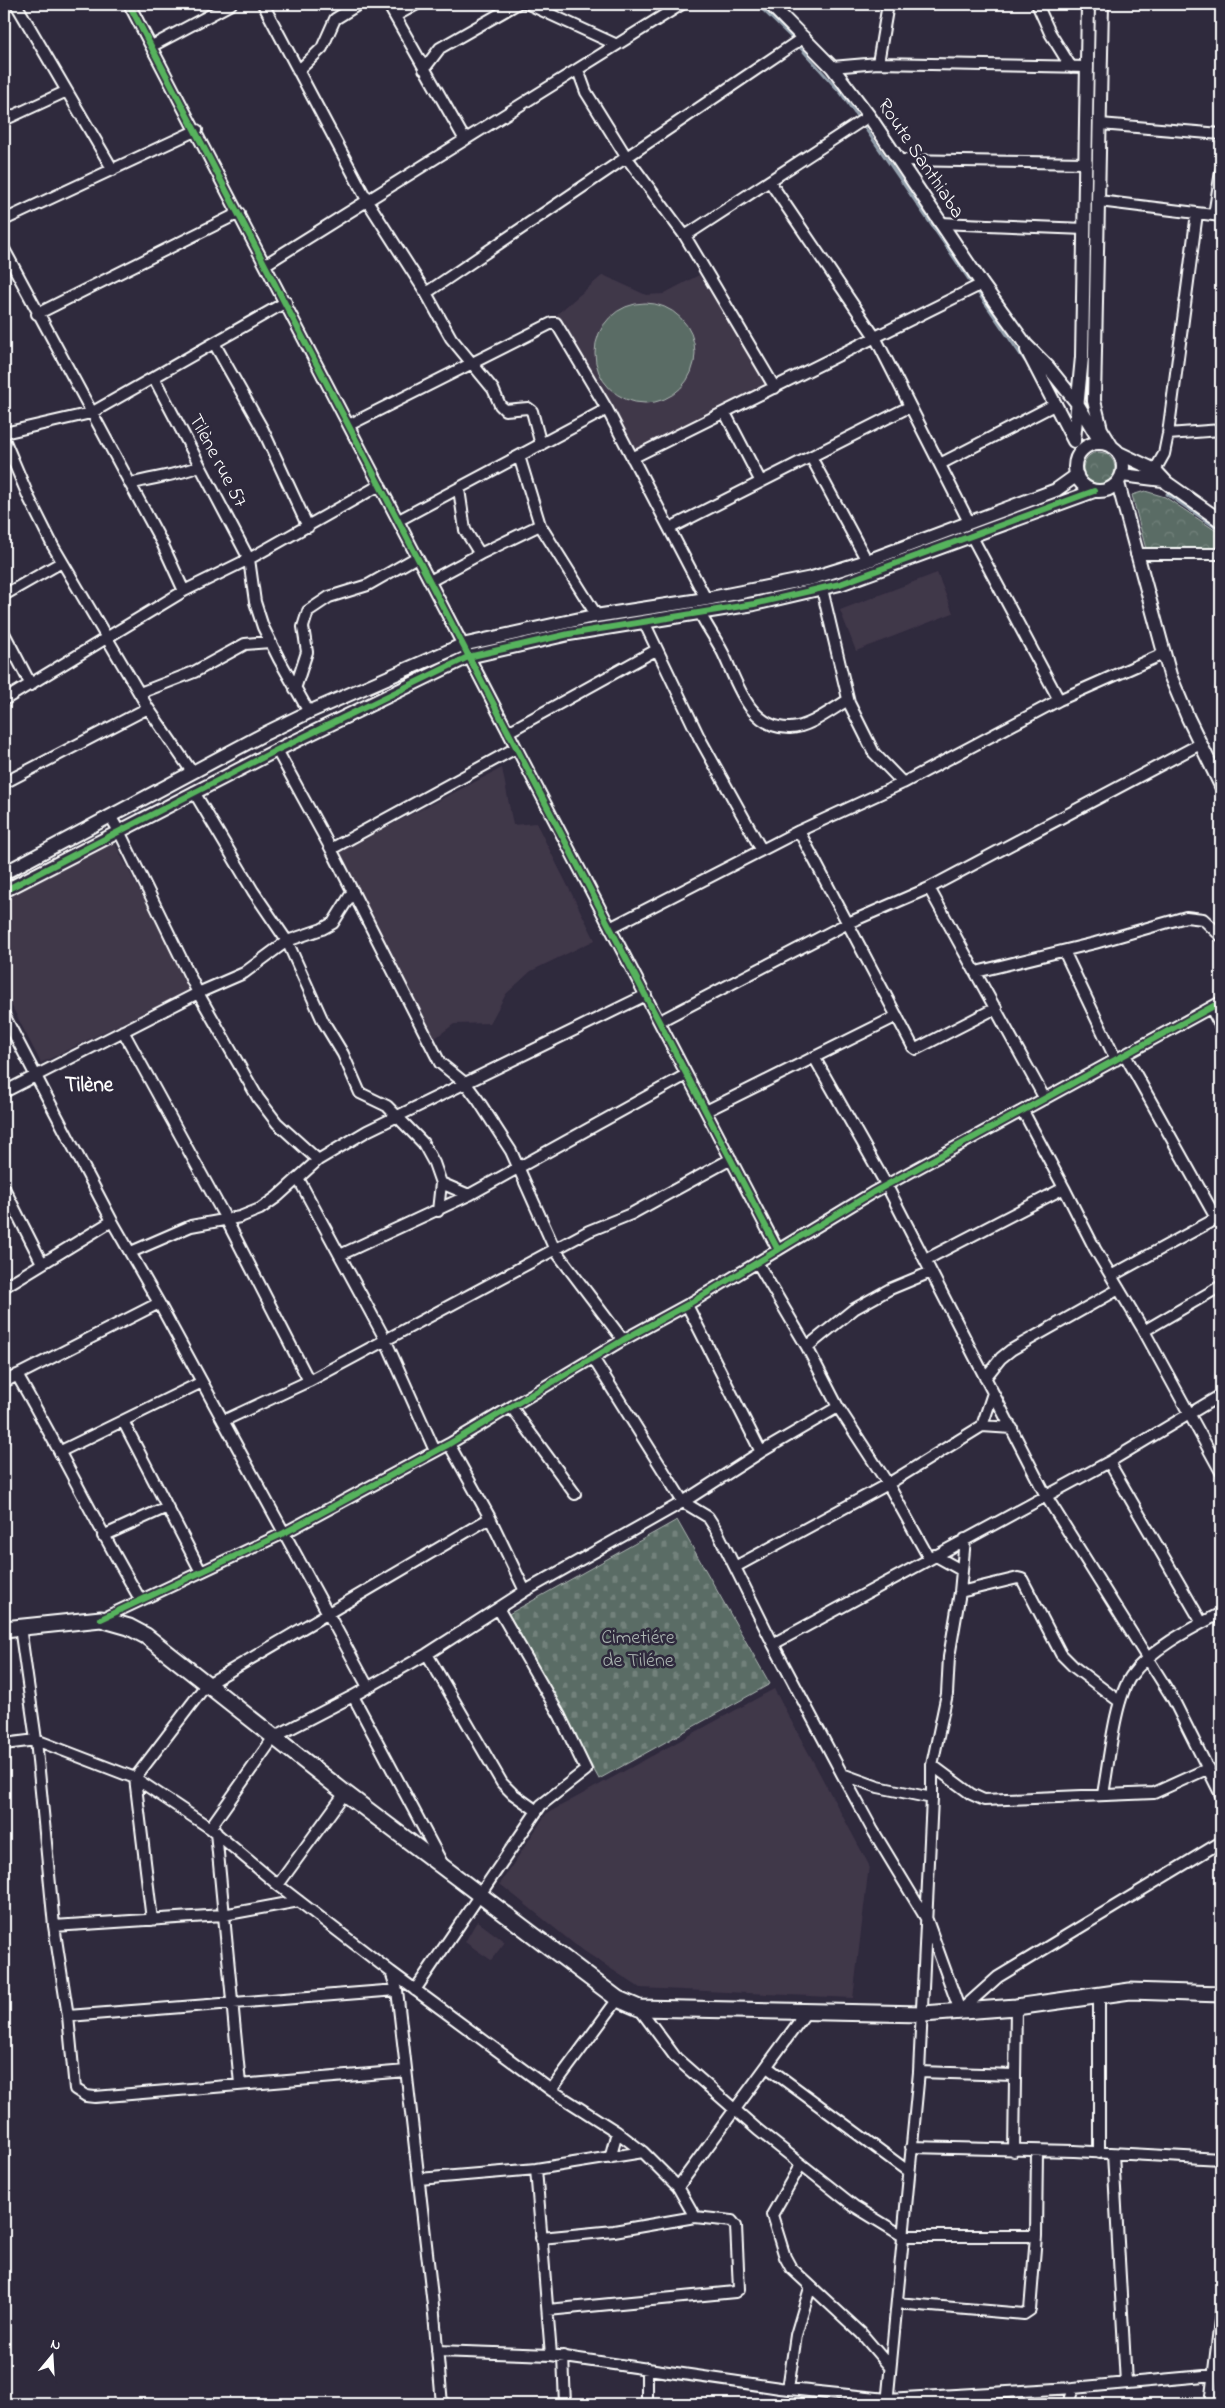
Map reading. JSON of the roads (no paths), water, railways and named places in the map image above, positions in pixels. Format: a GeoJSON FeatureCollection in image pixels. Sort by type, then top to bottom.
{"type":"FeatureCollection","features":[{"type":"Feature","properties":{"kind":"main road"},"geometry":{"type":"LineString","coordinates":[[4,1629],[101,1619],[130,1627],[146,1636],[206,1685],[445,1869],[618,1999],[639,2008],[923,2014],[1016,2007],[1130,1991],[1221,1994]]}},
{"type":"Feature","properties":{"kind":"street"},"geometry":{"type":"LineString","coordinates":[[16,4],[113,170]]}},
{"type":"Feature","properties":{"kind":"street"},"geometry":{"type":"LineString","coordinates":[[129,4],[197,130],[468,657],[646,994],[686,1075],[778,1250]]}},
{"type":"Feature","properties":{"kind":"street"},"geometry":{"type":"LineString","coordinates":[[152,46],[232,4]]}},
{"type":"Feature","properties":{"kind":"street"},"geometry":{"type":"LineString","coordinates":[[263,4],[368,202],[426,293],[451,338],[493,388],[504,410],[528,408],[532,411],[541,445]]}},
{"type":"Feature","properties":{"kind":"street"},"geometry":{"type":"LineString","coordinates":[[298,71],[322,48],[335,19],[359,4]]}},
{"type":"Feature","properties":{"kind":"street"},"geometry":{"type":"LineString","coordinates":[[388,4],[465,140]]}},
{"type":"Feature","properties":{"kind":"street"},"geometry":{"type":"LineString","coordinates":[[395,16],[417,4]]}},
{"type":"Feature","properties":{"kind":"street"},"geometry":{"type":"LineString","coordinates":[[424,68],[440,48],[517,4]]}},
{"type":"Feature","properties":{"kind":"street"},"geometry":{"type":"LineString","coordinates":[[528,4],[615,44]]}},
{"type":"Feature","properties":{"kind":"street"},"geometry":{"type":"LineString","coordinates":[[266,264],[578,70],[615,44],[682,4]]}},
{"type":"Feature","properties":{"kind":"street","name":"Route Santhiaba"},"geometry":{"type":"LineString","coordinates":[[770,4],[832,67],[869,116],[940,223],[1026,345],[1074,440],[1078,457]]}},
{"type":"Feature","properties":{"kind":"street"},"geometry":{"type":"LineString","coordinates":[[878,63],[888,4]]}},
{"type":"Feature","properties":{"kind":"street"},"geometry":{"type":"LineString","coordinates":[[1037,4],[1050,33],[1071,67]]}},
{"type":"Feature","properties":{"kind":"street"},"geometry":{"type":"LineString","coordinates":[[1074,440],[1082,357],[1087,163],[1088,4]]}},
{"type":"Feature","properties":{"kind":"street"},"geometry":{"type":"LineString","coordinates":[[1102,4],[1095,410],[1105,438],[1124,464],[1120,479],[1124,512],[1163,654],[1177,696],[1221,786]]}},
{"type":"Feature","properties":{"kind":"street"},"geometry":{"type":"LineString","coordinates":[[426,293],[804,37]]}},
{"type":"Feature","properties":{"kind":"street"},"geometry":{"type":"LineString","coordinates":[[832,67],[878,63],[1088,67]]}},
{"type":"Feature","properties":{"kind":"street"},"geometry":{"type":"LineString","coordinates":[[578,70],[586,92],[627,158],[685,236],[775,388]]}},
{"type":"Feature","properties":{"kind":"street"},"geometry":{"type":"LineString","coordinates":[[4,120],[67,91]]}},
{"type":"Feature","properties":{"kind":"street"},"geometry":{"type":"LineString","coordinates":[[685,236],[869,116]]}},
{"type":"Feature","properties":{"kind":"street"},"geometry":{"type":"LineString","coordinates":[[1100,124],[1221,134]]}},
{"type":"Feature","properties":{"kind":"street"},"geometry":{"type":"LineString","coordinates":[[4,220],[197,130]]}},
{"type":"Feature","properties":{"kind":"street"},"geometry":{"type":"LineString","coordinates":[[899,160],[1087,163]]}},
{"type":"Feature","properties":{"kind":"street"},"geometry":{"type":"LineString","coordinates":[[1098,201],[1218,215],[1221,171]]}},
{"type":"Feature","properties":{"kind":"street"},"geometry":{"type":"LineString","coordinates":[[770,182],[875,337],[909,407],[940,464],[970,529],[1059,700]]}},
{"type":"Feature","properties":{"kind":"street"},"geometry":{"type":"LineString","coordinates":[[37,314],[239,213]]}},
{"type":"Feature","properties":{"kind":"street"},"geometry":{"type":"LineString","coordinates":[[1155,470],[1164,454],[1168,434],[1197,213]]}},
{"type":"Feature","properties":{"kind":"street"},"geometry":{"type":"LineString","coordinates":[[940,223],[1085,229]]}},
{"type":"Feature","properties":{"kind":"street"},"geometry":{"type":"LineString","coordinates":[[4,250],[130,484],[184,591]]}},
{"type":"Feature","properties":{"kind":"street"},"geometry":{"type":"LineString","coordinates":[[632,458],[982,284]]}},
{"type":"Feature","properties":{"kind":"street"},"geometry":{"type":"LineString","coordinates":[[4,433],[91,413],[286,302]]}},
{"type":"Feature","properties":{"kind":"street"},"geometry":{"type":"LineString","coordinates":[[349,425],[552,323],[556,323],[607,409],[706,599]]}},
{"type":"Feature","properties":{"kind":"street"},"geometry":{"type":"LineString","coordinates":[[214,343],[263,430],[308,527]]}},
{"type":"Feature","properties":{"kind":"street","name":"Route Santhiaba"},"geometry":{"type":"LineString","coordinates":[[1026,345],[1048,367],[1111,448]]}},
{"type":"Feature","properties":{"kind":"street","name":"Tilène rue 57"},"geometry":{"type":"LineString","coordinates":[[154,378],[249,559],[257,608],[270,642],[295,689],[310,712]]}},
{"type":"Feature","properties":{"kind":"street"},"geometry":{"type":"LineString","coordinates":[[940,464],[1056,404]]}},
{"type":"Feature","properties":{"kind":"street"},"geometry":{"type":"LineString","coordinates":[[670,528],[909,407]]}},
{"type":"Feature","properties":{"kind":"street"},"geometry":{"type":"LineString","coordinates":[[399,520],[607,409]]}},
{"type":"Feature","properties":{"kind":"street"},"geometry":{"type":"LineString","coordinates":[[725,413],[761,482]]}},
{"type":"Feature","properties":{"kind":"street"},"geometry":{"type":"LineString","coordinates":[[1168,434],[1221,430]]}},
{"type":"Feature","properties":{"kind":"street"},"geometry":{"type":"LineString","coordinates":[[4,439],[40,522],[62,562],[148,708],[192,772]]}},
{"type":"Feature","properties":{"kind":"street"},"geometry":{"type":"LineString","coordinates":[[1124,512],[1100,490],[1084,486],[1077,475],[1075,469],[1078,457],[1085,447],[1111,448],[1155,470],[1163,480],[1221,521]]}},
{"type":"Feature","properties":{"kind":"street"},"geometry":{"type":"LineString","coordinates":[[519,456],[540,525],[597,616]]}},
{"type":"Feature","properties":{"kind":"street"},"geometry":{"type":"LineString","coordinates":[[811,457],[868,561]]}},
{"type":"Feature","properties":{"kind":"street"},"geometry":{"type":"LineString","coordinates":[[130,484],[152,478],[181,474],[199,466]]}},
{"type":"Feature","properties":{"kind":"street"},"geometry":{"type":"LineString","coordinates":[[4,891],[277,750],[468,657],[569,634],[700,613],[822,589],[859,578],[1056,490],[1077,475]]}},
{"type":"Feature","properties":{"kind":"street"},"geometry":{"type":"LineString","coordinates":[[4,873],[192,772],[310,712],[462,645],[597,616],[706,599],[812,578],[1100,490],[1120,479],[1163,480]]}},
{"type":"Feature","properties":{"kind":"street"},"geometry":{"type":"LineString","coordinates":[[4,700],[107,640],[184,591],[249,559],[380,485]]}},
{"type":"Feature","properties":{"kind":"street"},"geometry":{"type":"LineString","coordinates":[[459,489],[465,530],[480,554]]}},
{"type":"Feature","properties":{"kind":"street"},"geometry":{"type":"LineString","coordinates":[[430,581],[540,525]]}},
{"type":"Feature","properties":{"kind":"street"},"geometry":{"type":"LineString","coordinates":[[1136,554],[1221,554]]}},
{"type":"Feature","properties":{"kind":"street"},"geometry":{"type":"LineString","coordinates":[[295,689],[307,652],[303,627],[308,611],[329,597],[368,585],[417,557]]}},
{"type":"Feature","properties":{"kind":"street"},"geometry":{"type":"LineString","coordinates":[[4,595],[62,562]]}},
{"type":"Feature","properties":{"kind":"street"},"geometry":{"type":"LineString","coordinates":[[822,589],[848,700],[874,753],[903,783]]}},
{"type":"Feature","properties":{"kind":"street"},"geometry":{"type":"LineString","coordinates":[[700,613],[724,655],[747,705],[768,722],[779,727],[796,727],[848,700]]}},
{"type":"Feature","properties":{"kind":"street"},"geometry":{"type":"LineString","coordinates":[[644,622],[698,737],[761,850]]}},
{"type":"Feature","properties":{"kind":"street"},"geometry":{"type":"LineString","coordinates":[[4,633],[31,685]]}},
{"type":"Feature","properties":{"kind":"street"},"geometry":{"type":"LineString","coordinates":[[140,693],[194,672],[246,644],[270,642]]}},
{"type":"Feature","properties":{"kind":"street"},"geometry":{"type":"LineString","coordinates":[[508,732],[656,650]]}},
{"type":"Feature","properties":{"kind":"street"},"geometry":{"type":"LineString","coordinates":[[610,928],[799,831],[903,783],[1059,700],[1163,654]]}},
{"type":"Feature","properties":{"kind":"street"},"geometry":{"type":"LineString","coordinates":[[4,783],[148,708]]}},
{"type":"Feature","properties":{"kind":"street"},"geometry":{"type":"LineString","coordinates":[[660,1021],[848,923],[929,888],[1200,744]]}},
{"type":"Feature","properties":{"kind":"street"},"geometry":{"type":"LineString","coordinates":[[331,849],[516,748]]}},
{"type":"Feature","properties":{"kind":"street"},"geometry":{"type":"LineString","coordinates":[[277,750],[353,891],[440,1063],[466,1084],[511,1151],[555,1250],[623,1340]]}},
{"type":"Feature","properties":{"kind":"street"},"geometry":{"type":"LineString","coordinates":[[194,792],[253,891],[287,941],[323,1021],[343,1054],[360,1093],[387,1106],[423,1143],[434,1163],[441,1183],[438,1211]]}},
{"type":"Feature","properties":{"kind":"street"},"geometry":{"type":"LineString","coordinates":[[110,816],[198,993],[258,1098],[277,1123],[318,1160]]}},
{"type":"Feature","properties":{"kind":"street"},"geometry":{"type":"LineString","coordinates":[[799,831],[913,1047],[916,1049],[996,1008]]}},
{"type":"Feature","properties":{"kind":"street"},"geometry":{"type":"LineString","coordinates":[[929,888],[1045,1099]]}},
{"type":"Feature","properties":{"kind":"street"},"geometry":{"type":"LineString","coordinates":[[4,1092],[198,993],[244,973],[287,941],[333,923],[353,891]]}},
{"type":"Feature","properties":{"kind":"street"},"geometry":{"type":"LineString","coordinates":[[976,972],[1064,951],[1186,917],[1203,919],[1221,936]]}},
{"type":"Feature","properties":{"kind":"street"},"geometry":{"type":"LineString","coordinates":[[1064,951],[1120,1058],[1219,1217],[1111,1276]]}},
{"type":"Feature","properties":{"kind":"street"},"geometry":{"type":"LineString","coordinates":[[131,1252],[191,1226],[240,1217],[260,1210],[318,1160],[397,1115],[466,1084],[646,994]]}},
{"type":"Feature","properties":{"kind":"street"},"geometry":{"type":"LineString","coordinates":[[101,1619],[200,1570],[284,1533],[449,1444],[887,1186],[1221,1002]]}},
{"type":"Feature","properties":{"kind":"street"},"geometry":{"type":"LineString","coordinates":[[1211,1008],[1221,1027]]}},
{"type":"Feature","properties":{"kind":"street"},"geometry":{"type":"LineString","coordinates":[[4,1015],[112,1221],[131,1252],[327,1615],[368,1687]]}},
{"type":"Feature","properties":{"kind":"street"},"geometry":{"type":"LineString","coordinates":[[706,1111],[897,1016]]}},
{"type":"Feature","properties":{"kind":"street"},"geometry":{"type":"LineString","coordinates":[[123,1031],[226,1219],[309,1381]]}},
{"type":"Feature","properties":{"kind":"street"},"geometry":{"type":"LineString","coordinates":[[814,1057],[887,1186],[1046,1496],[1173,1699],[1221,1795]]}},
{"type":"Feature","properties":{"kind":"street"},"geometry":{"type":"LineString","coordinates":[[340,1255],[469,1195],[686,1075]]}},
{"type":"Feature","properties":{"kind":"street"},"geometry":{"type":"LineString","coordinates":[[1023,1111],[1118,1289],[1144,1331],[1188,1415],[1221,1472]]}},
{"type":"Feature","properties":{"kind":"street"},"geometry":{"type":"LineString","coordinates":[[223,1421],[309,1381],[589,1231],[631,1214],[731,1159]]}},
{"type":"Feature","properties":{"kind":"street"},"geometry":{"type":"LineString","coordinates":[[298,1178],[385,1339],[434,1452]]}},
{"type":"Feature","properties":{"kind":"street"},"geometry":{"type":"LineString","coordinates":[[441,1183],[469,1195]]}},
{"type":"Feature","properties":{"kind":"street"},"geometry":{"type":"LineString","coordinates":[[4,1188],[42,1263]]}},
{"type":"Feature","properties":{"kind":"street"},"geometry":{"type":"LineString","coordinates":[[925,1260],[1064,1188]]}},
{"type":"Feature","properties":{"kind":"street"},"geometry":{"type":"LineString","coordinates":[[4,1287],[112,1221]]}},
{"type":"Feature","properties":{"kind":"street"},"geometry":{"type":"LineString","coordinates":[[757,1262],[808,1347],[838,1407],[888,1484],[931,1557],[961,1570]]}},
{"type":"Feature","properties":{"kind":"street"},"geometry":{"type":"LineString","coordinates":[[808,1347],[854,1309],[890,1290],[931,1272]]}},
{"type":"Feature","properties":{"kind":"street"},"geometry":{"type":"LineString","coordinates":[[1144,1331],[1221,1286]]}},
{"type":"Feature","properties":{"kind":"street"},"geometry":{"type":"LineString","coordinates":[[985,1378],[1001,1358],[1012,1350],[1118,1289]]}},
{"type":"Feature","properties":{"kind":"street"},"geometry":{"type":"LineString","coordinates":[[4,1382],[159,1303]]}},
{"type":"Feature","properties":{"kind":"street"},"geometry":{"type":"LineString","coordinates":[[687,1305],[761,1452]]}},
{"type":"Feature","properties":{"kind":"street"},"geometry":{"type":"LineString","coordinates":[[593,1358],[683,1502],[708,1517],[842,1774],[872,1829],[927,1920],[960,2011],[998,1977],[1221,1842]]}},
{"type":"Feature","properties":{"kind":"street"},"geometry":{"type":"LineString","coordinates":[[17,1375],[62,1451],[103,1536],[140,1599]]}},
{"type":"Feature","properties":{"kind":"street"},"geometry":{"type":"LineString","coordinates":[[62,1451],[202,1382]]}},
{"type":"Feature","properties":{"kind":"street"},"geometry":{"type":"LineString","coordinates":[[982,1426],[993,1393]]}},
{"type":"Feature","properties":{"kind":"street"},"geometry":{"type":"LineString","coordinates":[[773,1644],[1108,1462],[1221,1395]]}},
{"type":"Feature","properties":{"kind":"street"},"geometry":{"type":"LineString","coordinates":[[240,2084],[233,2003],[213,1830],[274,1737],[354,1696],[427,1654],[525,1591],[683,1502],[761,1452],[838,1407]]}},
{"type":"Feature","properties":{"kind":"street"},"geometry":{"type":"LineString","coordinates":[[512,1408],[575,1494]]}},
{"type":"Feature","properties":{"kind":"street"},"geometry":{"type":"LineString","coordinates":[[123,1421],[200,1570]]}},
{"type":"Feature","properties":{"kind":"street"},"geometry":{"type":"LineString","coordinates":[[735,1567],[888,1484],[982,1426],[1012,1428]]}},
{"type":"Feature","properties":{"kind":"street"},"geometry":{"type":"LineString","coordinates":[[449,1444],[490,1518],[525,1591]]}},
{"type":"Feature","properties":{"kind":"street"},"geometry":{"type":"LineString","coordinates":[[1108,1462],[1202,1623]]}},
{"type":"Feature","properties":{"kind":"street"},"geometry":{"type":"LineString","coordinates":[[103,1536],[167,1507]]}},
{"type":"Feature","properties":{"kind":"street"},"geometry":{"type":"LineString","coordinates":[[152,1920],[135,1778],[206,1685],[490,1518]]}},
{"type":"Feature","properties":{"kind":"street"},"geometry":{"type":"LineString","coordinates":[[887,2402],[919,2072],[927,1920],[932,1765],[944,1712],[949,1657],[960,1592],[965,1539]]}},
{"type":"Feature","properties":{"kind":"street"},"geometry":{"type":"LineString","coordinates":[[960,1592],[1018,1578],[1022,1579],[1061,1654],[1074,1667],[1120,1702]]}},
{"type":"Feature","properties":{"kind":"street"},"geometry":{"type":"LineString","coordinates":[[415,1990],[537,1811],[549,1798],[584,1773],[586,1765],[498,1608]]}},
{"type":"Feature","properties":{"kind":"street"},"geometry":{"type":"LineString","coordinates":[[1103,1794],[1120,1702],[1131,1676],[1147,1658],[1202,1623],[1221,1614]]}},
{"type":"Feature","properties":{"kind":"street"},"geometry":{"type":"LineString","coordinates":[[20,1627],[36,1740],[54,1926],[68,2016],[75,2089],[86,2096],[406,2072]]}},
{"type":"Feature","properties":{"kind":"street"},"geometry":{"type":"LineString","coordinates":[[427,1654],[497,1775],[512,1794],[537,1811]]}},
{"type":"Feature","properties":{"kind":"street"},"geometry":{"type":"LineString","coordinates":[[354,1696],[445,1869]]}},
{"type":"Feature","properties":{"kind":"street"},"geometry":{"type":"LineString","coordinates":[[4,1744],[36,1740],[135,1778],[213,1830],[278,1885],[415,1990],[551,2090],[617,2132],[643,2152],[678,2187],[695,2217]]}},
{"type":"Feature","properties":{"kind":"street"},"geometry":{"type":"LineString","coordinates":[[932,1765],[971,1794],[984,1800],[1154,1793],[1209,1768]]}},
{"type":"Feature","properties":{"kind":"street"},"geometry":{"type":"LineString","coordinates":[[842,1774],[878,1787],[932,1798]]}},
{"type":"Feature","properties":{"kind":"street"},"geometry":{"type":"LineString","coordinates":[[278,1885],[345,1793]]}},
{"type":"Feature","properties":{"kind":"street"},"geometry":{"type":"LineString","coordinates":[[54,1926],[223,1915],[299,1901]]}},
{"type":"Feature","properties":{"kind":"street"},"geometry":{"type":"LineString","coordinates":[[391,1972],[396,1990],[419,2179],[442,2404]]}},
{"type":"Feature","properties":{"kind":"street"},"geometry":{"type":"LineString","coordinates":[[68,2016],[396,1990]]}},
{"type":"Feature","properties":{"kind":"street"},"geometry":{"type":"LineString","coordinates":[[1099,1996],[1099,2153]]}},
{"type":"Feature","properties":{"kind":"street"},"geometry":{"type":"LineString","coordinates":[[551,2090],[618,1999]]}},
{"type":"Feature","properties":{"kind":"street"},"geometry":{"type":"LineString","coordinates":[[1014,2151],[1016,2007]]}},
{"type":"Feature","properties":{"kind":"street"},"geometry":{"type":"LineString","coordinates":[[639,2008],[676,2058],[736,2110],[860,2210],[903,2236],[1036,2236]]}},
{"type":"Feature","properties":{"kind":"street"},"geometry":{"type":"LineString","coordinates":[[678,2187],[807,2011]]}},
{"type":"Feature","properties":{"kind":"street"},"geometry":{"type":"LineString","coordinates":[[767,2067],[909,2172]]}},
{"type":"Feature","properties":{"kind":"street"},"geometry":{"type":"LineString","coordinates":[[919,2072],[1014,2075]]}},
{"type":"Feature","properties":{"kind":"street"},"geometry":{"type":"LineString","coordinates":[[610,2158],[617,2132]]}},
{"type":"Feature","properties":{"kind":"street"},"geometry":{"type":"LineString","coordinates":[[912,2147],[1099,2153],[1221,2160]]}},
{"type":"Feature","properties":{"kind":"street"},"geometry":{"type":"LineString","coordinates":[[897,2303],[1028,2312],[1031,2308],[1036,2236],[1038,2151]]}},
{"type":"Feature","properties":{"kind":"street"},"geometry":{"type":"LineString","coordinates":[[419,2179],[536,2169],[643,2152]]}},
{"type":"Feature","properties":{"kind":"street"},"geometry":{"type":"LineString","coordinates":[[1113,2154],[1126,2383]]}},
{"type":"Feature","properties":{"kind":"street"},"geometry":{"type":"LineString","coordinates":[[801,2164],[772,2215],[785,2257],[791,2268],[810,2288],[861,2333],[890,2367]]}},
{"type":"Feature","properties":{"kind":"street"},"geometry":{"type":"LineString","coordinates":[[536,2169],[550,2355]]}},
{"type":"Feature","properties":{"kind":"street"},"geometry":{"type":"LineString","coordinates":[[541,2238],[614,2231],[695,2217],[732,2221],[736,2226],[739,2289],[735,2292],[548,2310]]}},
{"type":"Feature","properties":{"kind":"street"},"geometry":{"type":"LineString","coordinates":[[788,2388],[796,2335],[810,2288]]}},
{"type":"Feature","properties":{"kind":"street"},"geometry":{"type":"LineString","coordinates":[[1210,2404],[1221,2326],[1221,2312]]}},
{"type":"Feature","properties":{"kind":"street"},"geometry":{"type":"LineString","coordinates":[[437,2351],[563,2356],[788,2388],[849,2400],[887,2402],[950,2400],[1215,2375]]}},
{"type":"Feature","properties":{"kind":"street"},"geometry":{"type":"LineString","coordinates":[[563,2356],[565,2404]]}},
{"type":"Feature","properties":{"kind":"street"},"geometry":{"type":"LineString","coordinates":[[647,2368],[647,2404]]}},
{"type":"Feature","properties":{"kind":"street"},"geometry":{"type":"LineString","coordinates":[[1068,2404],[1073,2388]]}},
{"type":"Feature","properties":{"kind":"waterway"},"geometry":{"type":"LineString","coordinates":[[757,4],[794,40]]}},
{"type":"Feature","properties":{"kind":"waterway"},"geometry":{"type":"LineString","coordinates":[[798,45],[841,93],[1025,361]]}},
{"type":"Feature","properties":{"kind":"waterway"},"geometry":{"type":"LineString","coordinates":[[1167,494],[1221,531]]}},
{"type":"Feature","properties":{"kind":"waterway"},"geometry":{"type":"LineString","coordinates":[[932,544],[1029,508]]}},
{"type":"Feature","properties":{"kind":"waterway"},"geometry":{"type":"LineString","coordinates":[[407,680],[454,656]]}},
{"type":"Feature","properties":{"kind":"waterway"},"geometry":{"type":"LineString","coordinates":[[138,814],[197,785]]}},
{"type":"Feature","properties":{"kind":"district","name":"Tilène"},"geometry":{"type":"Point","coordinates":[89,1086]}},
{"type":"Feature","properties":{"kind":"park label","name":"Cimetiére de Tiléne"},"geometry":{"type":"Point","coordinates":[638,1650]}}]}
